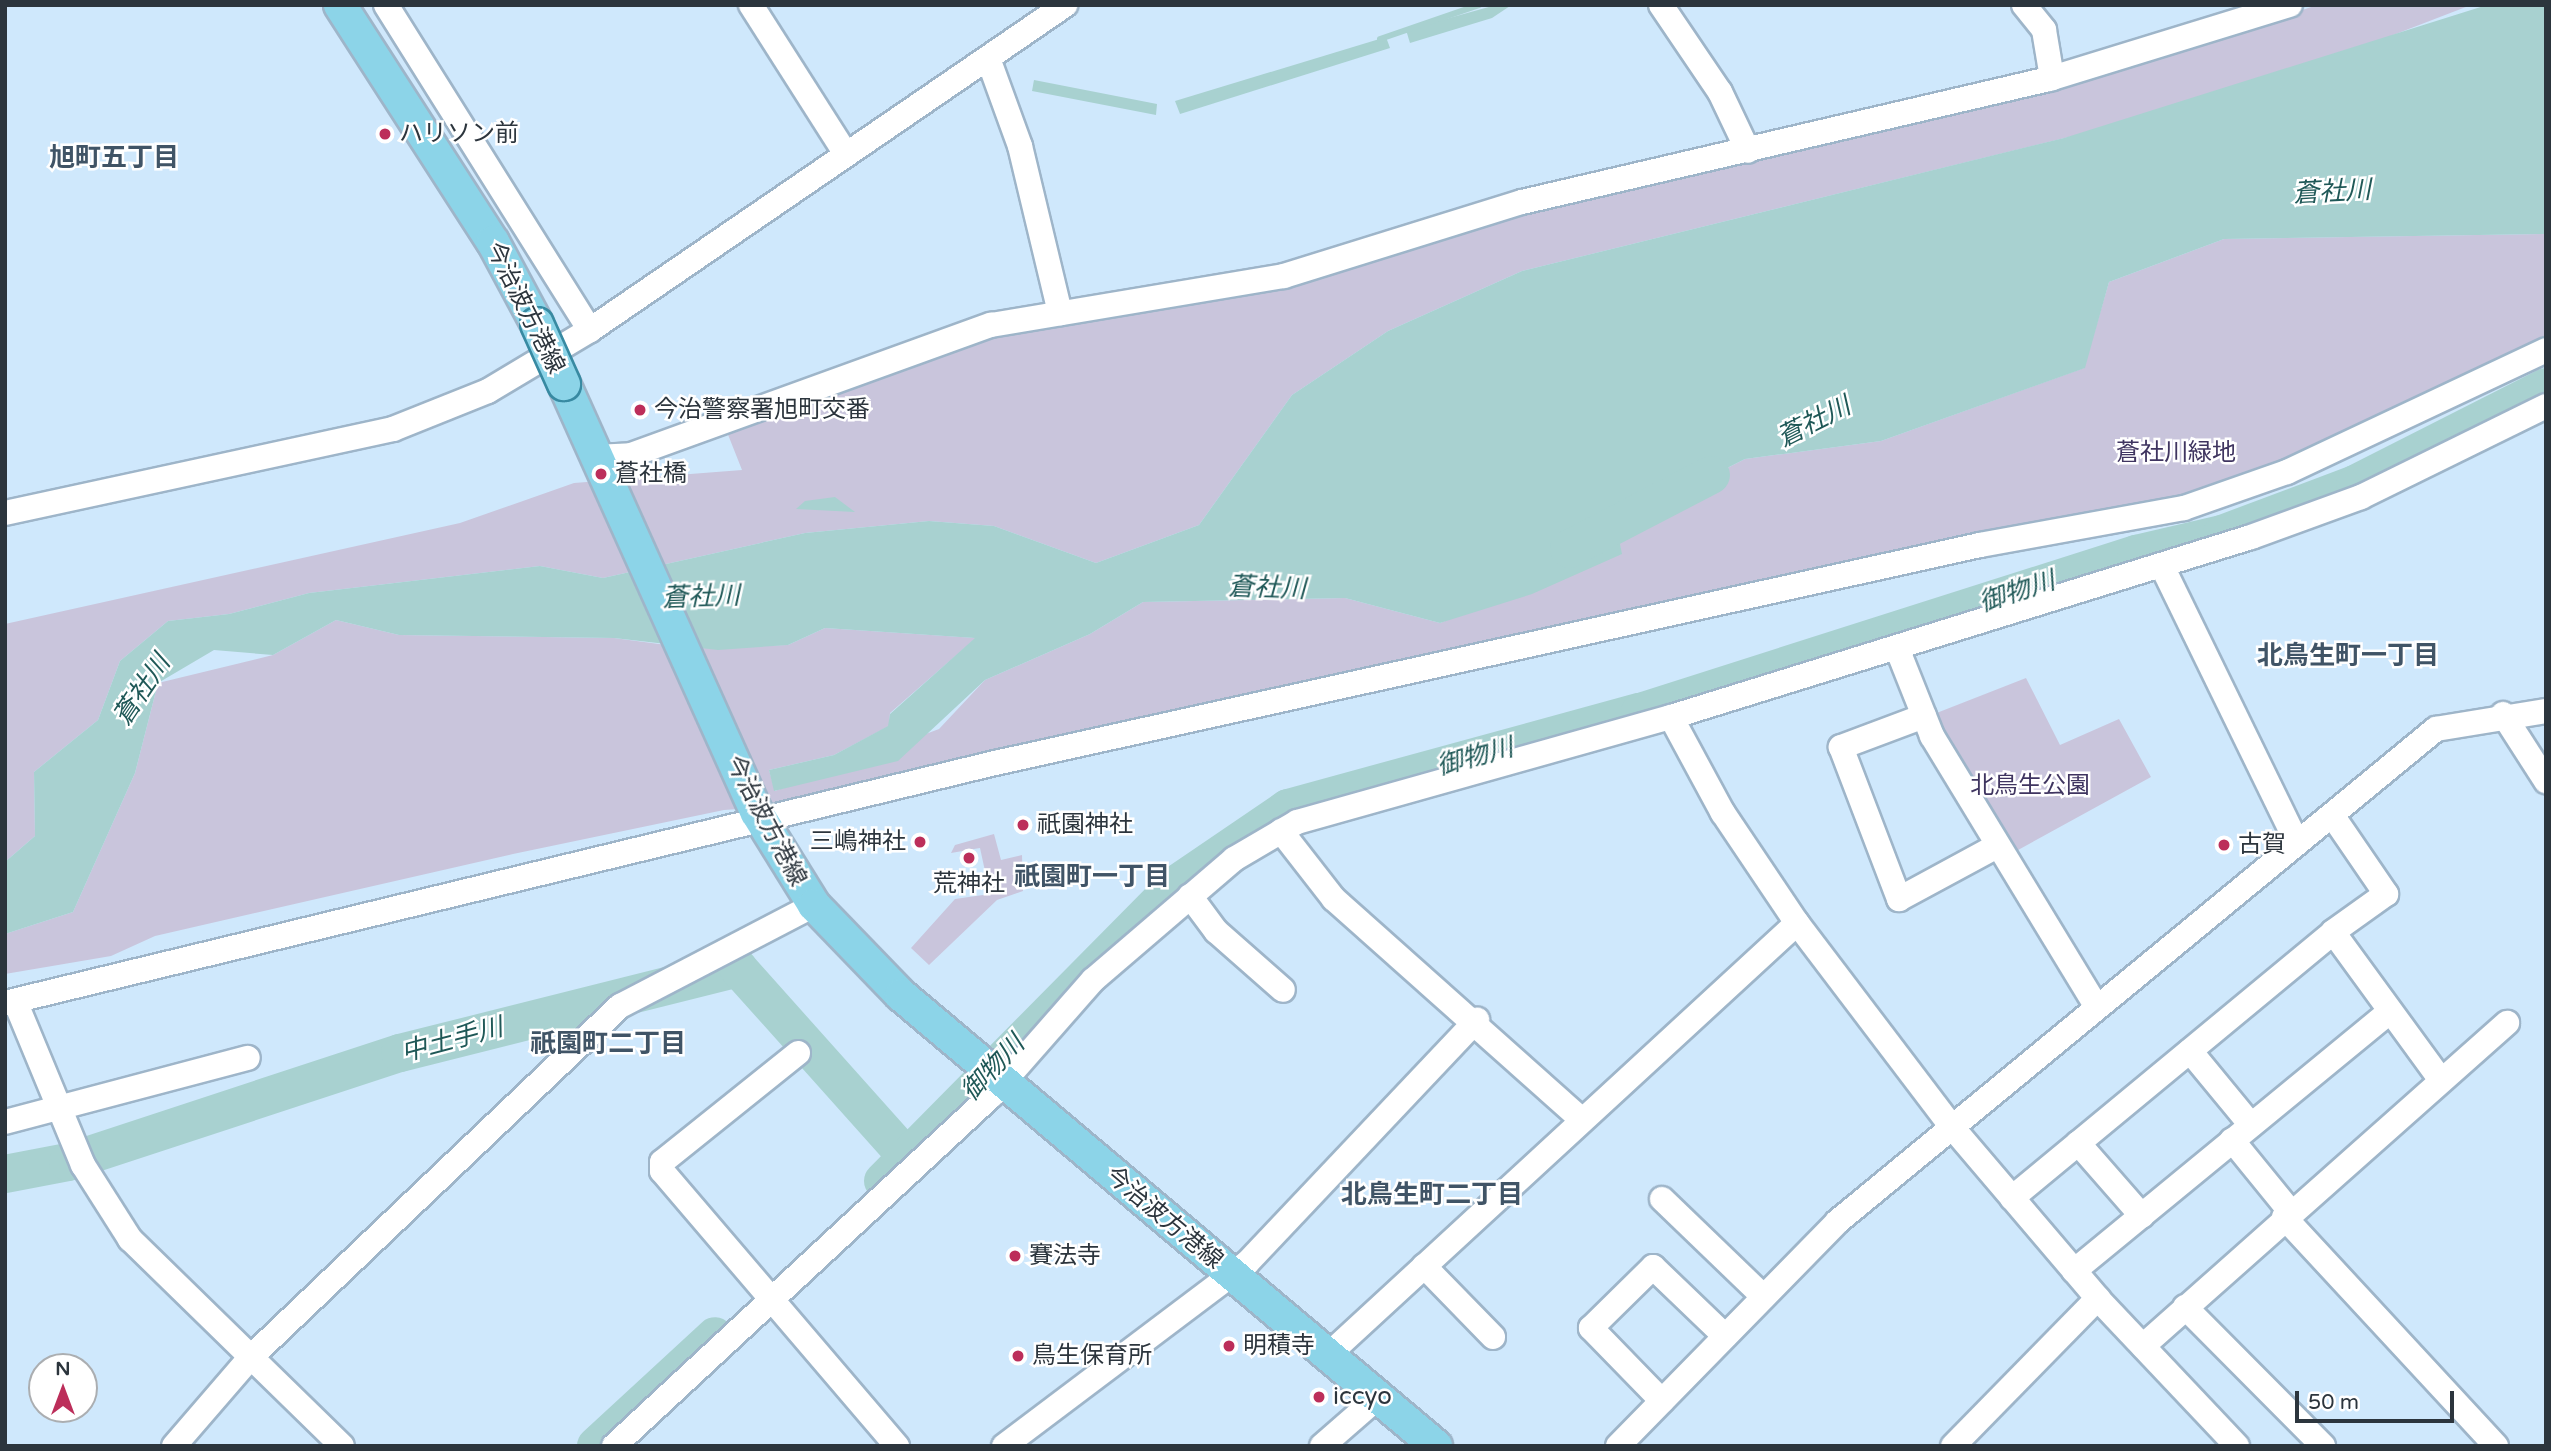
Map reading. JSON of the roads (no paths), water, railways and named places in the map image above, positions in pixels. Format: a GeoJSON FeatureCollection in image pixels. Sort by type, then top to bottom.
{"type":"FeatureCollection","features":[{"type":"Feature","properties":{"kind":"main road","name":"今治波方港線"},"geometry":{"type":"LineString","coordinates":[[340,5],[493,243],[537,324],[600,470],[759,818],[814,905],[901,995],[1436,1446]]}},
{"type":"Feature","properties":{"kind":"street"},"geometry":{"type":"LineString","coordinates":[[386,5],[590,330]]}},
{"type":"Feature","properties":{"kind":"street"},"geometry":{"type":"LineString","coordinates":[[751,5],[846,154]]}},
{"type":"Feature","properties":{"kind":"street"},"geometry":{"type":"LineString","coordinates":[[5,513],[393,429],[488,391],[590,330],[1065,5]]}},
{"type":"Feature","properties":{"kind":"street"},"geometry":{"type":"LineString","coordinates":[[1661,5],[1720,92],[1748,151]]}},
{"type":"Feature","properties":{"kind":"street"},"geometry":{"type":"LineString","coordinates":[[2024,5],[2044,30],[2052,78]]}},
{"type":"Feature","properties":{"kind":"street"},"geometry":{"type":"LineString","coordinates":[[600,470],[631,455],[991,325],[1284,276],[1522,202],[2052,78],[2290,5]]}},
{"type":"Feature","properties":{"kind":"street"},"geometry":{"type":"LineString","coordinates":[[988,58],[1020,146],[1059,313]]}},
{"type":"Feature","properties":{"kind":"street"},"geometry":{"type":"LineString","coordinates":[[342,1446],[130,1239],[83,1166],[10,1002],[759,818],[995,763],[1980,544],[2184,508],[2287,472],[2546,350]]}},
{"type":"Feature","properties":{"kind":"street"},"geometry":{"type":"LineString","coordinates":[[614,1446],[773,1301],[1001,1081],[1093,980],[1191,896],[1281,831],[1671,717],[2162,566],[2361,496],[2546,406]]}},
{"type":"Feature","properties":{"kind":"street"},"geometry":{"type":"LineString","coordinates":[[2162,566],[2297,843]]}},
{"type":"Feature","properties":{"kind":"street"},"geometry":{"type":"LineString","coordinates":[[1897,648],[1924,716],[1994,846],[2097,1007]]}},
{"type":"Feature","properties":{"kind":"street"},"geometry":{"type":"LineString","coordinates":[[1618,1446],[1837,1222],[2436,729],[2503,713],[2546,711]]}},
{"type":"Feature","properties":{"kind":"street"},"geometry":{"type":"LineString","coordinates":[[2503,713],[2546,780]]}},
{"type":"Feature","properties":{"kind":"street"},"geometry":{"type":"LineString","coordinates":[[1924,716],[1841,747],[1899,899],[1994,846]]}},
{"type":"Feature","properties":{"kind":"street"},"geometry":{"type":"LineString","coordinates":[[1671,717],[1724,813],[1797,923],[1952,1127],[2098,1298],[2237,1446]]}},
{"type":"Feature","properties":{"kind":"street"},"geometry":{"type":"LineString","coordinates":[[2012,1198],[2333,932],[2386,894],[2332,815]]}},
{"type":"Feature","properties":{"kind":"street"},"geometry":{"type":"LineString","coordinates":[[1281,831],[1334,899],[1477,1020],[1582,1120]]}},
{"type":"Feature","properties":{"kind":"street"},"geometry":{"type":"LineString","coordinates":[[1191,896],[1216,931],[1283,990]]}},
{"type":"Feature","properties":{"kind":"street"},"geometry":{"type":"LineString","coordinates":[[174,1446],[250,1358],[621,1006],[814,905]]}},
{"type":"Feature","properties":{"kind":"street"},"geometry":{"type":"LineString","coordinates":[[1327,1356],[1797,923]]}},
{"type":"Feature","properties":{"kind":"street"},"geometry":{"type":"LineString","coordinates":[[2333,932],[2441,1080]]}},
{"type":"Feature","properties":{"kind":"street"},"geometry":{"type":"LineString","coordinates":[[2074,1271],[2390,1011]]}},
{"type":"Feature","properties":{"kind":"street"},"geometry":{"type":"LineString","coordinates":[[1004,1446],[1232,1275],[1477,1020]]}},
{"type":"Feature","properties":{"kind":"street"},"geometry":{"type":"LineString","coordinates":[[2143,1346],[2287,1214],[2507,1023]]}},
{"type":"Feature","properties":{"kind":"street"},"geometry":{"type":"LineString","coordinates":[[2190,1051],[2242,1133],[2287,1214],[2496,1446]]}},
{"type":"Feature","properties":{"kind":"street"},"geometry":{"type":"LineString","coordinates":[[799,1053],[662,1162],[662,1171],[897,1446]]}},
{"type":"Feature","properties":{"kind":"street"},"geometry":{"type":"LineString","coordinates":[[5,1122],[60,1111],[248,1058]]}},
{"type":"Feature","properties":{"kind":"street"},"geometry":{"type":"LineString","coordinates":[[2078,1143],[2142,1216]]}},
{"type":"Feature","properties":{"kind":"street"},"geometry":{"type":"LineString","coordinates":[[1661,1199],[1764,1297]]}},
{"type":"Feature","properties":{"kind":"street"},"geometry":{"type":"LineString","coordinates":[[1424,1266],[1493,1337]]}},
{"type":"Feature","properties":{"kind":"street"},"geometry":{"type":"LineString","coordinates":[[1661,1401],[1591,1328],[1653,1267],[1725,1336]]}},
{"type":"Feature","properties":{"kind":"street"},"geometry":{"type":"LineString","coordinates":[[1953,1446],[2098,1298]]}},
{"type":"Feature","properties":{"kind":"street"},"geometry":{"type":"LineString","coordinates":[[2185,1307],[2323,1446]]}},
{"type":"Feature","properties":{"kind":"street"},"geometry":{"type":"LineString","coordinates":[[1322,1446],[1377,1398]]}},
{"type":"Feature","properties":{"kind":"water"},"geometry":{"type":"Polygon","coordinates":[[[1496,5],[1510,6],[1492,18],[1410,43],[1406,30],[1496,5]]]}},
{"type":"Feature","properties":{"kind":"water"},"geometry":{"type":"Polygon","coordinates":[[[2487,5],[2546,5],[2546,234],[2224,239],[2109,282],[2085,368],[1881,441],[1745,459],[1616,524],[1622,554],[1532,594],[1440,623],[1345,598],[1143,602],[1090,634],[985,680],[898,761],[774,791],[769,770],[834,755],[888,726],[890,714],[975,638],[825,628],[788,645],[718,650],[614,638],[399,635],[336,620],[273,655],[214,650],[158,683],[135,773],[73,912],[5,934],[5,862],[35,836],[34,772],[98,720],[120,661],[168,621],[229,614],[309,593],[540,566],[603,578],[805,533],[929,521],[994,526],[1096,563],[1199,525],[1292,395],[1388,331],[1522,271],[2064,138],[2487,5]]]}},
{"type":"Feature","properties":{"kind":"water"},"geometry":{"type":"Polygon","coordinates":[[[1386,37],[1390,48],[1180,114],[1175,101],[1386,37]]]}},
{"type":"Feature","properties":{"kind":"water"},"geometry":{"type":"Polygon","coordinates":[[[1034,80],[1157,104],[1156,115],[1032,91],[1034,80]]]}},
{"type":"Feature","properties":{"kind":"water"},"geometry":{"type":"Polygon","coordinates":[[[835,497],[855,512],[796,509],[805,501],[835,497]]]}},
{"type":"Feature","properties":{"kind":"waterway"},"geometry":{"type":"LineString","coordinates":[[1380,39],[1479,5]]}},
{"type":"Feature","properties":{"kind":"waterway","name":"御物川"},"geometry":{"type":"LineString","coordinates":[[883,1181],[1178,883],[1288,808],[1640,712],[2136,554],[2222,534],[2355,484],[2546,387]]}},
{"type":"Feature","properties":{"kind":"waterway","name":"蒼社川"},"geometry":{"type":"LineString","coordinates":[[1569,549],[1711,475]]}},
{"type":"Feature","properties":{"kind":"waterway","name":"中土手川"},"geometry":{"type":"LineString","coordinates":[[5,1174],[68,1162],[400,1053],[738,968],[908,1158]]}},
{"type":"Feature","properties":{"kind":"waterway","name":"御物川"},"geometry":{"type":"LineString","coordinates":[[596,1446],[715,1336]]}},
{"type":"Feature","properties":{"kind":"place","name":"ハリソン前"},"geometry":{"type":"Point","coordinates":[385,134]}},
{"type":"Feature","properties":{"kind":"place","name":"今治警察署旭町交番"},"geometry":{"type":"Point","coordinates":[640,410]}},
{"type":"Feature","properties":{"kind":"place","name":"蒼社橋"},"geometry":{"type":"Point","coordinates":[601,474]}},
{"type":"Feature","properties":{"kind":"place","name":"祇園神社"},"geometry":{"type":"Point","coordinates":[1023,825]}},
{"type":"Feature","properties":{"kind":"place","name":"三嶋神社"},"geometry":{"type":"Point","coordinates":[920,842]}},
{"type":"Feature","properties":{"kind":"place","name":"古賀"},"geometry":{"type":"Point","coordinates":[2224,845]}},
{"type":"Feature","properties":{"kind":"place","name":"荒神社"},"geometry":{"type":"Point","coordinates":[969,858]}},
{"type":"Feature","properties":{"kind":"place","name":"賽法寺"},"geometry":{"type":"Point","coordinates":[1015,1256]}},
{"type":"Feature","properties":{"kind":"place","name":"明積寺"},"geometry":{"type":"Point","coordinates":[1229,1346]}},
{"type":"Feature","properties":{"kind":"place","name":"鳥生保育所"},"geometry":{"type":"Point","coordinates":[1018,1356]}},
{"type":"Feature","properties":{"kind":"place","name":"iccyo"},"geometry":{"type":"Point","coordinates":[1319,1397]}},
{"type":"Feature","properties":{"kind":"district","name":"旭町五丁目"},"geometry":{"type":"Point","coordinates":[114,158]}},
{"type":"Feature","properties":{"kind":"district","name":"北鳥生町一丁目"},"geometry":{"type":"Point","coordinates":[2348,656]}},
{"type":"Feature","properties":{"kind":"district","name":"祇園町一丁目"},"geometry":{"type":"Point","coordinates":[1092,877]}},
{"type":"Feature","properties":{"kind":"district","name":"祇園町二丁目"},"geometry":{"type":"Point","coordinates":[608,1044]}},
{"type":"Feature","properties":{"kind":"district","name":"北鳥生町二丁目"},"geometry":{"type":"Point","coordinates":[1432,1195]}},
{"type":"Feature","properties":{"kind":"park label","name":"蒼社川緑地"},"geometry":{"type":"Point","coordinates":[2176,453]}},
{"type":"Feature","properties":{"kind":"park label","name":"北鳥生公園"},"geometry":{"type":"Point","coordinates":[2030,786]}}]}
